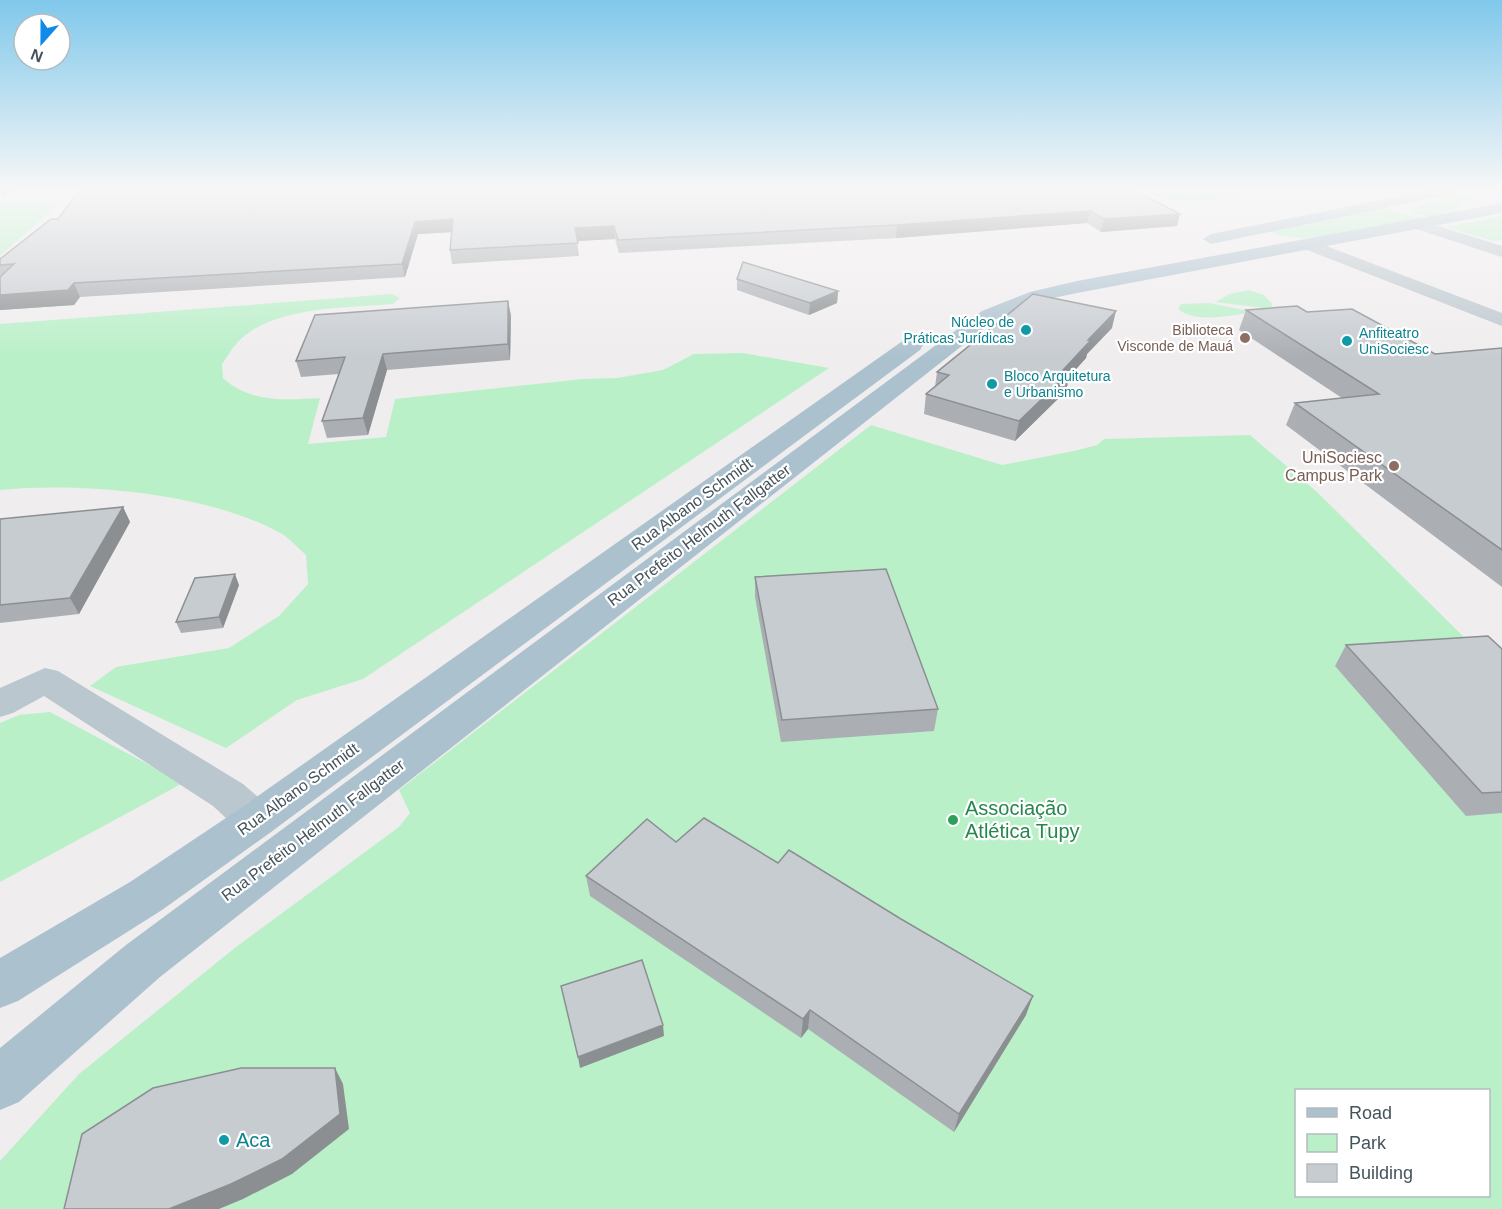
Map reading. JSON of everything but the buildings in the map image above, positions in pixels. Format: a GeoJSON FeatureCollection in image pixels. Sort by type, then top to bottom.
{"type":"FeatureCollection","features":[{"type":"Feature","properties":{"kind":"main road","name":"Rua Albano Schmidt"},"geometry":{"type":"LineString","coordinates":[[0,985],[146,896],[256,820],[966,307],[1049,275],[1185,245]]}},
{"type":"Feature","properties":{"kind":"main road","name":"Rua Prefeito Helmuth Fallgatter"},"geometry":{"type":"LineString","coordinates":[[0,1083],[143,961],[980,321],[1020,302],[1053,292],[1300,245]]}},
{"type":"Feature","properties":{"kind":"street"},"geometry":{"type":"LineString","coordinates":[[1312,245],[1502,320]]}},
{"type":"Feature","properties":{"kind":"street"},"geometry":{"type":"LineString","coordinates":[[1482,245],[1502,252]]}},
{"type":"Feature","properties":{"kind":"street"},"geometry":{"type":"LineString","coordinates":[[0,704],[45,680],[228,795],[256,820]]}},
{"type":"Feature","properties":{"kind":"green space"},"geometry":{"type":"Polygon","coordinates":[[[0,245],[12,245],[0,256],[0,245]]]}},
{"type":"Feature","properties":{"kind":"green space"},"geometry":{"type":"Polygon","coordinates":[[[1249,290],[1264,295],[1272,304],[1271,309],[1216,302],[1229,294],[1249,290]]]}},
{"type":"Feature","properties":{"kind":"green space"},"geometry":{"type":"Polygon","coordinates":[[[392,294],[400,298],[393,304],[311,311],[270,321],[252,330],[236,344],[222,364],[223,378],[245,392],[257,396],[281,399],[320,398],[308,444],[386,437],[395,399],[583,379],[617,378],[663,370],[694,354],[743,353],[829,368],[363,679],[297,700],[226,748],[90,686],[116,667],[229,648],[279,616],[308,584],[306,555],[282,534],[253,520],[182,500],[106,490],[32,488],[0,490],[0,324],[392,294]]]}},
{"type":"Feature","properties":{"kind":"green space"},"geometry":{"type":"Polygon","coordinates":[[[1209,303],[1254,312],[1204,317],[1186,314],[1178,309],[1181,304],[1209,303]]]}},
{"type":"Feature","properties":{"kind":"green space","name":"Associação Atlética Tupy"},"geometry":{"type":"Polygon","coordinates":[[[871,425],[1002,465],[1074,451],[1097,445],[1104,439],[1250,435],[1317,492],[1502,672],[1502,1209],[0,1209],[0,1161],[79,1074],[236,947],[399,827],[410,813],[399,790],[871,425]]]}},
{"type":"Feature","properties":{"kind":"green space"},"geometry":{"type":"Polygon","coordinates":[[[50,712],[183,783],[0,882],[0,723],[19,715],[50,712]]]}},
{"type":"Feature","properties":{"kind":"place","name":"Núcleo de Práticas Jurídicas"},"geometry":{"type":"Point","coordinates":[1026,330]}},
{"type":"Feature","properties":{"kind":"place","name":"Biblioteca Visconde de Mauá"},"geometry":{"type":"Point","coordinates":[1245,338]}},
{"type":"Feature","properties":{"kind":"place","name":"Anfiteatro UniSociesc"},"geometry":{"type":"Point","coordinates":[1347,341]}},
{"type":"Feature","properties":{"kind":"place","name":"Bloco Arquitetura e Urbanismo"},"geometry":{"type":"Point","coordinates":[992,384]}},
{"type":"Feature","properties":{"kind":"place","name":"UniSociesc Campus Park"},"geometry":{"type":"Point","coordinates":[1394,466]}},
{"type":"Feature","properties":{"kind":"place","name":"Associação Atlética Tupy"},"geometry":{"type":"Point","coordinates":[953,820]}},
{"type":"Feature","properties":{"kind":"place","name":"Aca"},"geometry":{"type":"Point","coordinates":[224,1140]}}]}
